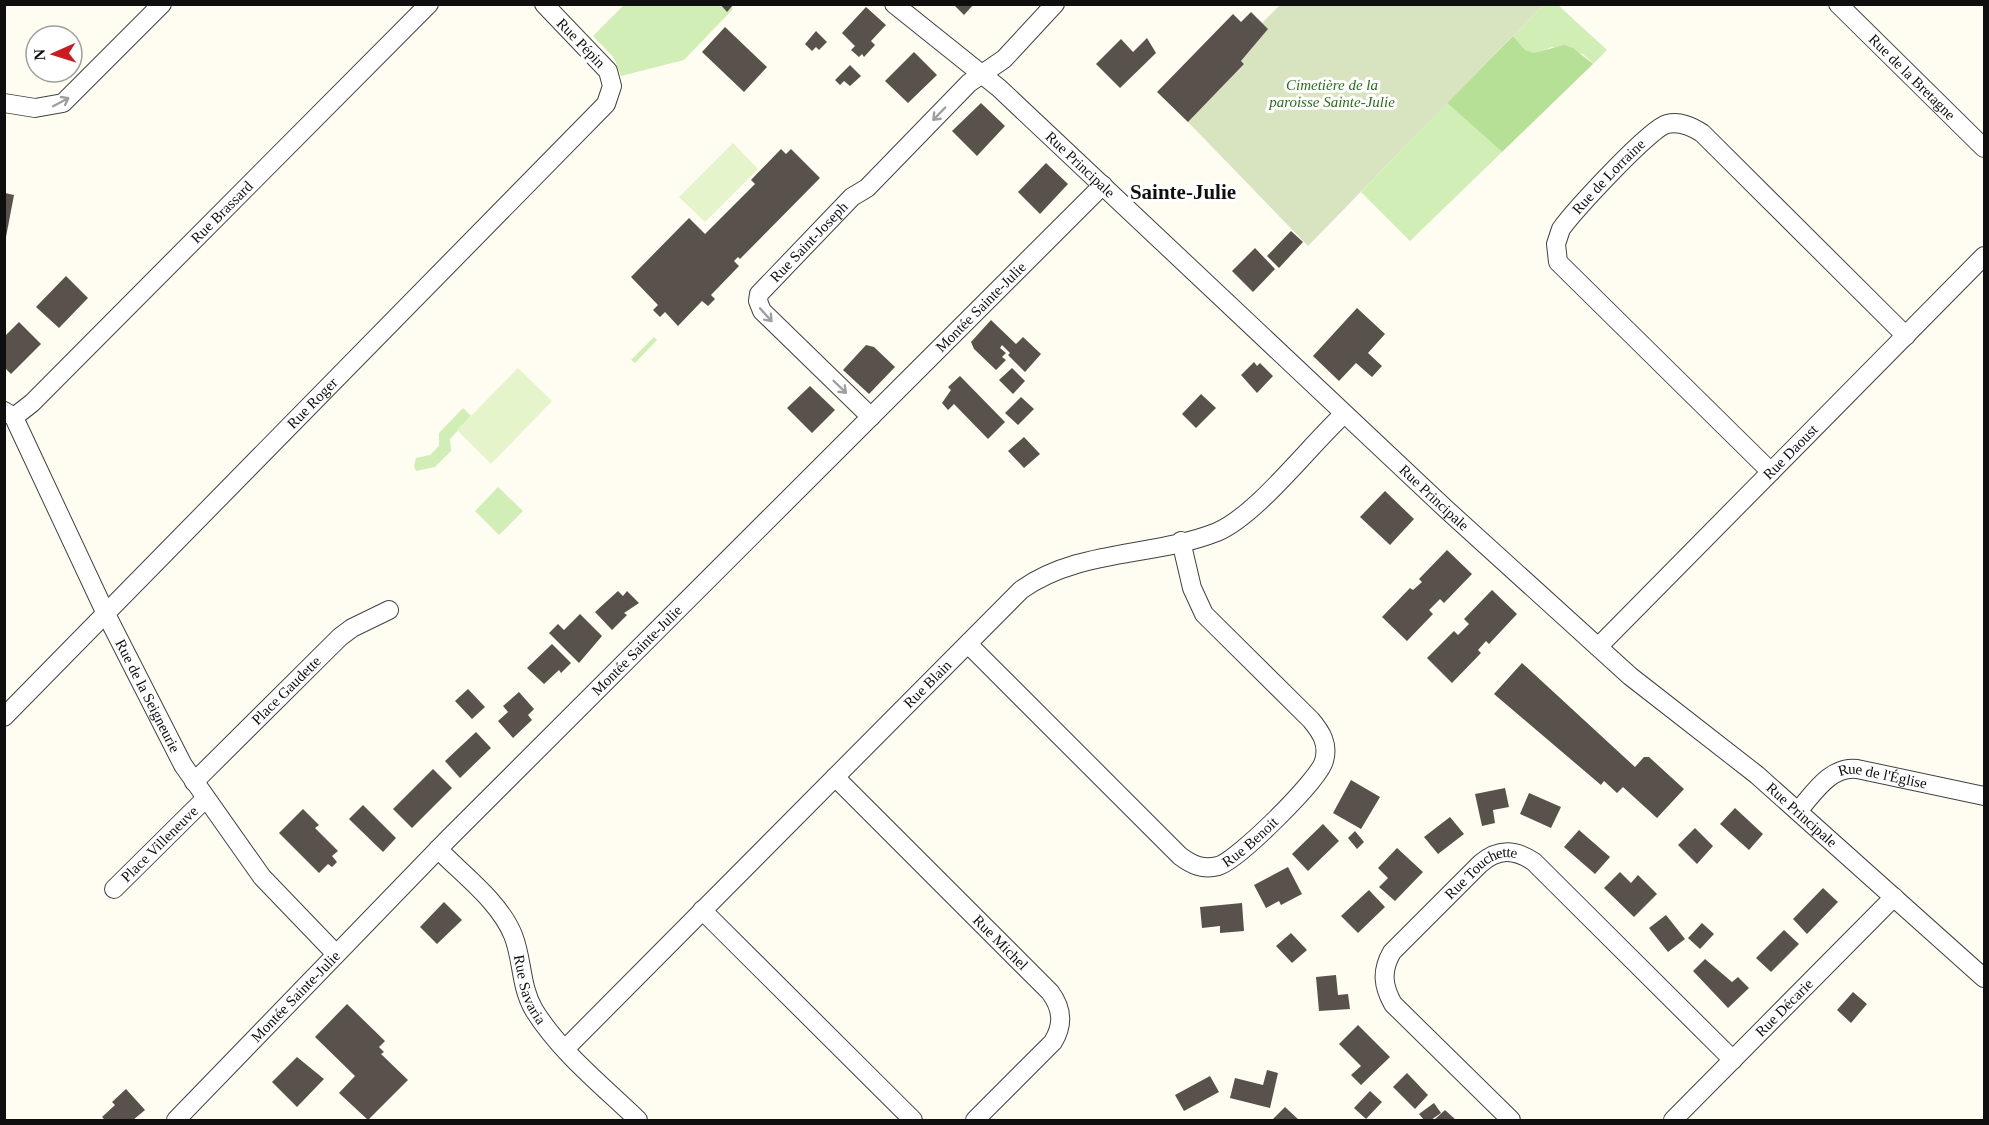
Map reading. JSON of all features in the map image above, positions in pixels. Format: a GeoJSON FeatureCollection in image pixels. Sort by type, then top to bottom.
{"type":"FeatureCollection","features":[{"type":"Feature","properties":{"kind":"street"},"geometry":{"type":"LineString","coordinates":[[4,103],[35,108],[63,103],[162,4]]}},
{"type":"Feature","properties":{"kind":"street","name":"Rue Brassard"},"geometry":{"type":"LineString","coordinates":[[9,414],[32,403],[429,4]]}},
{"type":"Feature","properties":{"kind":"street","name":"Rue Pépin"},"geometry":{"type":"LineString","coordinates":[[543,4],[603,63],[612,86]]}},
{"type":"Feature","properties":{"kind":"street","name":"Rue Principale"},"geometry":{"type":"LineString","coordinates":[[894,4],[982,75],[1103,185],[1344,414],[1598,647],[1649,692],[1710,737],[1798,811],[1984,978]]}},
{"type":"Feature","properties":{"kind":"street"},"geometry":{"type":"LineString","coordinates":[[982,75],[1004,59],[1055,4]]}},
{"type":"Feature","properties":{"kind":"street","name":"Rue de la Bretagne"},"geometry":{"type":"LineString","coordinates":[[1838,4],[1984,148]]}},
{"type":"Feature","properties":{"kind":"street","name":"Rue Saint-Joseph"},"geometry":{"type":"LineString","coordinates":[[871,417],[762,311],[758,297],[767,284],[844,206],[867,188],[969,83],[982,75]]}},
{"type":"Feature","properties":{"kind":"street","name":"Rue Roger"},"geometry":{"type":"LineString","coordinates":[[4,717],[601,111],[611,96],[612,86]]}},
{"type":"Feature","properties":{"kind":"street","name":"Rue de Lorraine"},"geometry":{"type":"LineString","coordinates":[[1771,472],[1558,262],[1556,244],[1561,229],[1647,138],[1665,124],[1692,127],[1702,133],[1906,336]]}},
{"type":"Feature","properties":{"kind":"street","name":"Montée Sainte-Julie"},"geometry":{"type":"LineString","coordinates":[[176,1120],[438,849],[1103,185]]}},
{"type":"Feature","properties":{"kind":"street","name":"Rue Daoust"},"geometry":{"type":"LineString","coordinates":[[1598,647],[1984,256]]}},
{"type":"Feature","properties":{"kind":"street","name":"Rue de la Seigneurie"},"geometry":{"type":"LineString","coordinates":[[9,414],[165,733],[194,782],[262,877],[336,954]]}},
{"type":"Feature","properties":{"kind":"street","name":"Rue Blain"},"geometry":{"type":"LineString","coordinates":[[566,1048],[1021,590],[1046,575],[1088,561],[1219,531],[1241,517],[1344,414]]}},
{"type":"Feature","properties":{"kind":"street","name":"Rue Benoit"},"geometry":{"type":"LineString","coordinates":[[968,644],[1180,856],[1199,867],[1208,868],[1228,862],[1314,780],[1325,759],[1326,747],[1319,729],[1311,720],[1200,608],[1192,588],[1181,541]]}},
{"type":"Feature","properties":{"kind":"street","name":"Place Gaudette"},"geometry":{"type":"LineString","coordinates":[[194,782],[340,637],[352,628],[389,610]]}},
{"type":"Feature","properties":{"kind":"street","name":"Rue de l'Église"},"geometry":{"type":"LineString","coordinates":[[1798,811],[1831,775],[1850,769],[1984,796]]}},
{"type":"Feature","properties":{"kind":"street","name":"Rue Michel"},"geometry":{"type":"LineString","coordinates":[[835,777],[1050,992],[1060,1008],[1060,1026],[1053,1042],[975,1120]]}},
{"type":"Feature","properties":{"kind":"street","name":"Place Villeneuve"},"geometry":{"type":"LineString","coordinates":[[114,889],[205,800]]}},
{"type":"Feature","properties":{"kind":"street","name":"Rue Savaria"},"geometry":{"type":"LineString","coordinates":[[438,849],[503,918],[513,936],[528,999],[545,1024],[638,1120]]}},
{"type":"Feature","properties":{"kind":"street","name":"Rue Touchette"},"geometry":{"type":"LineString","coordinates":[[1511,1120],[1393,1004],[1384,983],[1386,962],[1392,952],[1480,864],[1497,853],[1515,852],[1534,862],[1733,1060]]}},
{"type":"Feature","properties":{"kind":"street","name":"Rue Décarie"},"geometry":{"type":"LineString","coordinates":[[1673,1120],[1894,897]]}},
{"type":"Feature","properties":{"kind":"street"},"geometry":{"type":"LineString","coordinates":[[702,910],[913,1120]]}},
{"type":"Feature","properties":{"kind":"green space"},"geometry":{"type":"Polygon","coordinates":[[[720,4],[727,11],[731,7],[733,9],[684,60],[621,76],[614,58],[593,36],[624,5],[720,4]]]}},
{"type":"Feature","properties":{"kind":"green space","name":"Cimetière de la paroisse Sainte-Julie"},"geometry":{"type":"Polygon","coordinates":[[[1280,5],[1543,5],[1308,246],[1188,122],[1244,64],[1241,61],[1268,29],[1262,23],[1280,5]]]}},
{"type":"Feature","properties":{"kind":"green space"},"geometry":{"type":"Polygon","coordinates":[[[1543,5],[1558,5],[1607,50],[1593,64],[1583,54],[1552,47],[1534,54],[1525,51],[1513,36],[1543,5]]]}},
{"type":"Feature","properties":{"kind":"green space"},"geometry":{"type":"Polygon","coordinates":[[[1513,36],[1525,50],[1534,53],[1564,45],[1573,48],[1593,64],[1502,152],[1447,103],[1513,36]]]}},
{"type":"Feature","properties":{"kind":"green space"},"geometry":{"type":"Polygon","coordinates":[[[1447,103],[1502,152],[1410,241],[1361,192],[1447,103]]]}},
{"type":"Feature","properties":{"kind":"green space"},"geometry":{"type":"Polygon","coordinates":[[[733,143],[758,169],[705,222],[679,197],[733,143]]]}},
{"type":"Feature","properties":{"kind":"green space"},"geometry":{"type":"Polygon","coordinates":[[[654,337],[657,340],[635,363],[631,360],[654,337]]]}},
{"type":"Feature","properties":{"kind":"green space"},"geometry":{"type":"Polygon","coordinates":[[[518,368],[552,401],[491,464],[457,430],[518,368]]]}},
{"type":"Feature","properties":{"kind":"green space"},"geometry":{"type":"Polygon","coordinates":[[[463,408],[471,416],[450,439],[451,451],[435,467],[416,471],[414,466],[416,458],[430,455],[439,446],[439,433],[463,408]]]}},
{"type":"Feature","properties":{"kind":"green space"},"geometry":{"type":"Polygon","coordinates":[[[498,487],[523,511],[499,535],[475,511],[498,487]]]}},
{"type":"Feature","properties":{"kind":"building"},"geometry":{"type":"Polygon","coordinates":[[[720,4],[734,4],[727,12],[720,4]]]}},
{"type":"Feature","properties":{"kind":"building"},"geometry":{"type":"Polygon","coordinates":[[[953,4],[974,4],[964,15],[953,4]]]}},
{"type":"Feature","properties":{"kind":"building"},"geometry":{"type":"Polygon","coordinates":[[[866,7],[886,25],[871,41],[875,45],[864,57],[862,54],[859,57],[851,50],[855,46],[842,33],[866,7]]]}},
{"type":"Feature","properties":{"kind":"building"},"geometry":{"type":"Polygon","coordinates":[[[1251,12],[1268,29],[1241,61],[1244,64],[1188,122],[1157,92],[1233,14],[1241,22],[1251,12]]]}},
{"type":"Feature","properties":{"kind":"building"},"geometry":{"type":"Polygon","coordinates":[[[725,27],[767,67],[744,92],[702,52],[725,27]]]}},
{"type":"Feature","properties":{"kind":"building"},"geometry":{"type":"Polygon","coordinates":[[[816,31],[827,42],[819,50],[816,47],[812,51],[805,44],[816,31]]]}},
{"type":"Feature","properties":{"kind":"building"},"geometry":{"type":"Polygon","coordinates":[[[1147,38],[1156,53],[1120,88],[1096,64],[1121,39],[1133,52],[1147,38]]]}},
{"type":"Feature","properties":{"kind":"building"},"geometry":{"type":"Polygon","coordinates":[[[914,52],[937,75],[908,103],[885,81],[914,52]]]}},
{"type":"Feature","properties":{"kind":"building"},"geometry":{"type":"Polygon","coordinates":[[[850,65],[861,76],[850,86],[844,81],[840,85],[835,80],[850,65]]]}},
{"type":"Feature","properties":{"kind":"building"},"geometry":{"type":"Polygon","coordinates":[[[981,103],[1005,126],[977,156],[952,131],[981,103]]]}},
{"type":"Feature","properties":{"kind":"building"},"geometry":{"type":"Polygon","coordinates":[[[781,149],[786,154],[791,149],[820,178],[740,259],[738,257],[734,261],[739,266],[711,295],[715,299],[708,306],[702,301],[678,326],[665,312],[660,317],[653,310],[658,305],[631,277],[689,218],[705,234],[755,184],[751,180],[781,149]]]}},
{"type":"Feature","properties":{"kind":"building"},"geometry":{"type":"Polygon","coordinates":[[[1046,163],[1068,184],[1040,214],[1018,192],[1046,163]]]}},
{"type":"Feature","properties":{"kind":"building"},"geometry":{"type":"Polygon","coordinates":[[[5,193],[14,195],[6,237],[5,237],[5,193]]]}},
{"type":"Feature","properties":{"kind":"building"},"geometry":{"type":"Polygon","coordinates":[[[1291,231],[1303,242],[1279,268],[1267,256],[1291,231]]]}},
{"type":"Feature","properties":{"kind":"building"},"geometry":{"type":"Polygon","coordinates":[[[1255,248],[1275,269],[1253,292],[1232,271],[1255,248]]]}},
{"type":"Feature","properties":{"kind":"building"},"geometry":{"type":"Polygon","coordinates":[[[66,276],[88,298],[59,328],[36,307],[66,276]]]}},
{"type":"Feature","properties":{"kind":"building"},"geometry":{"type":"Polygon","coordinates":[[[1357,308],[1385,334],[1368,353],[1382,366],[1372,377],[1356,363],[1339,381],[1313,356],[1357,308]]]}},
{"type":"Feature","properties":{"kind":"building"},"geometry":{"type":"Polygon","coordinates":[[[991,320],[1016,344],[1023,337],[1041,354],[1025,372],[1008,355],[1010,353],[1002,345],[1000,348],[1006,353],[1002,357],[1006,360],[996,370],[974,349],[971,342],[991,320]]]}},
{"type":"Feature","properties":{"kind":"building"},"geometry":{"type":"Polygon","coordinates":[[[19,322],[41,344],[11,374],[4,367],[4,337],[19,322]]]}},
{"type":"Feature","properties":{"kind":"building"},"geometry":{"type":"Polygon","coordinates":[[[866,345],[874,347],[895,367],[869,394],[843,370],[866,345]]]}},
{"type":"Feature","properties":{"kind":"building"},"geometry":{"type":"Polygon","coordinates":[[[1254,362],[1257,366],[1260,363],[1273,376],[1257,393],[1241,375],[1254,362]]]}},
{"type":"Feature","properties":{"kind":"building"},"geometry":{"type":"Polygon","coordinates":[[[1012,368],[1025,381],[1013,394],[999,380],[1012,368]]]}},
{"type":"Feature","properties":{"kind":"building"},"geometry":{"type":"Polygon","coordinates":[[[960,376],[1005,422],[988,439],[954,404],[948,410],[942,403],[951,390],[948,387],[960,376]]]}},
{"type":"Feature","properties":{"kind":"building"},"geometry":{"type":"Polygon","coordinates":[[[810,386],[835,410],[812,433],[787,408],[810,386]]]}},
{"type":"Feature","properties":{"kind":"building"},"geometry":{"type":"Polygon","coordinates":[[[1201,394],[1216,408],[1196,428],[1182,414],[1201,394]]]}},
{"type":"Feature","properties":{"kind":"building"},"geometry":{"type":"Polygon","coordinates":[[[1021,397],[1034,409],[1018,425],[1005,413],[1021,397]]]}},
{"type":"Feature","properties":{"kind":"building"},"geometry":{"type":"Polygon","coordinates":[[[1024,437],[1040,454],[1024,468],[1008,451],[1024,437]]]}},
{"type":"Feature","properties":{"kind":"building"},"geometry":{"type":"Polygon","coordinates":[[[1385,491],[1414,519],[1390,545],[1360,517],[1385,491]]]}},
{"type":"Feature","properties":{"kind":"building"},"geometry":{"type":"Polygon","coordinates":[[[1447,550],[1472,574],[1444,603],[1440,599],[1429,610],[1433,614],[1407,641],[1382,617],[1410,588],[1413,590],[1422,582],[1419,579],[1447,550]]]}},
{"type":"Feature","properties":{"kind":"building"},"geometry":{"type":"Polygon","coordinates":[[[1492,590],[1517,614],[1489,644],[1486,641],[1478,650],[1481,653],[1452,683],[1427,658],[1454,631],[1458,635],[1469,624],[1464,619],[1492,590]]]}},
{"type":"Feature","properties":{"kind":"building"},"geometry":{"type":"Polygon","coordinates":[[[618,591],[623,596],[627,591],[639,603],[624,613],[627,615],[612,630],[595,612],[618,591]]]}},
{"type":"Feature","properties":{"kind":"building"},"geometry":{"type":"Polygon","coordinates":[[[580,614],[602,636],[579,663],[549,633],[558,624],[564,630],[580,614]]]}},
{"type":"Feature","properties":{"kind":"building"},"geometry":{"type":"Polygon","coordinates":[[[552,644],[571,663],[561,673],[559,670],[544,684],[527,668],[552,644]]]}},
{"type":"Feature","properties":{"kind":"building"},"geometry":{"type":"Polygon","coordinates":[[[1522,663],[1635,767],[1644,757],[1649,757],[1684,789],[1657,818],[1623,787],[1617,793],[1604,781],[1601,785],[1494,694],[1522,663]]]}},
{"type":"Feature","properties":{"kind":"building"},"geometry":{"type":"Polygon","coordinates":[[[468,689],[485,707],[472,719],[455,701],[468,689]]]}},
{"type":"Feature","properties":{"kind":"building"},"geometry":{"type":"Polygon","coordinates":[[[519,692],[534,709],[528,715],[532,720],[513,738],[498,721],[508,712],[503,706],[519,692]]]}},
{"type":"Feature","properties":{"kind":"building"},"geometry":{"type":"Polygon","coordinates":[[[476,732],[491,748],[460,778],[445,761],[476,732]]]}},
{"type":"Feature","properties":{"kind":"building"},"geometry":{"type":"Polygon","coordinates":[[[433,769],[452,788],[412,828],[393,809],[433,769]]]}},
{"type":"Feature","properties":{"kind":"building"},"geometry":{"type":"Polygon","coordinates":[[[1351,780],[1380,797],[1361,829],[1333,813],[1351,780]]]}},
{"type":"Feature","properties":{"kind":"building"},"geometry":{"type":"Polygon","coordinates":[[[1505,788],[1509,807],[1493,810],[1495,823],[1482,826],[1475,794],[1505,788]]]}},
{"type":"Feature","properties":{"kind":"building"},"geometry":{"type":"Polygon","coordinates":[[[1529,793],[1561,807],[1551,828],[1520,814],[1529,793]]]}},
{"type":"Feature","properties":{"kind":"building"},"geometry":{"type":"Polygon","coordinates":[[[363,805],[396,838],[383,852],[349,819],[363,805]]]}},
{"type":"Feature","properties":{"kind":"building"},"geometry":{"type":"Polygon","coordinates":[[[1735,808],[1763,834],[1749,850],[1720,824],[1735,808]]]}},
{"type":"Feature","properties":{"kind":"building"},"geometry":{"type":"Polygon","coordinates":[[[303,809],[319,825],[315,828],[338,851],[332,856],[337,862],[332,867],[328,864],[319,873],[279,833],[303,809]]]}},
{"type":"Feature","properties":{"kind":"building"},"geometry":{"type":"Polygon","coordinates":[[[1450,817],[1464,834],[1438,854],[1424,837],[1450,817]]]}},
{"type":"Feature","properties":{"kind":"building"},"geometry":{"type":"Polygon","coordinates":[[[1323,824],[1339,841],[1308,871],[1292,854],[1323,824]]]}},
{"type":"Feature","properties":{"kind":"building"},"geometry":{"type":"Polygon","coordinates":[[[1695,828],[1713,846],[1697,864],[1678,845],[1695,828]]]}},
{"type":"Feature","properties":{"kind":"building"},"geometry":{"type":"Polygon","coordinates":[[[1579,830],[1610,857],[1595,874],[1564,847],[1579,830]]]}},
{"type":"Feature","properties":{"kind":"building"},"geometry":{"type":"Polygon","coordinates":[[[1355,831],[1364,842],[1357,849],[1348,838],[1355,831]]]}},
{"type":"Feature","properties":{"kind":"building"},"geometry":{"type":"Polygon","coordinates":[[[1397,848],[1423,872],[1395,901],[1379,887],[1388,878],[1378,868],[1397,848]]]}},
{"type":"Feature","properties":{"kind":"building"},"geometry":{"type":"Polygon","coordinates":[[[1288,867],[1302,894],[1281,905],[1279,901],[1266,908],[1254,885],[1288,867]]]}},
{"type":"Feature","properties":{"kind":"building"},"geometry":{"type":"Polygon","coordinates":[[[1620,872],[1631,883],[1638,875],[1657,894],[1634,917],[1604,888],[1620,872]]]}},
{"type":"Feature","properties":{"kind":"building"},"geometry":{"type":"Polygon","coordinates":[[[1823,888],[1838,902],[1807,934],[1793,919],[1823,888]]]}},
{"type":"Feature","properties":{"kind":"building"},"geometry":{"type":"Polygon","coordinates":[[[1369,890],[1385,907],[1358,933],[1341,916],[1369,890]]]}},
{"type":"Feature","properties":{"kind":"building"},"geometry":{"type":"Polygon","coordinates":[[[444,902],[462,920],[437,944],[420,927],[444,902]]]}},
{"type":"Feature","properties":{"kind":"building"},"geometry":{"type":"Polygon","coordinates":[[[1242,903],[1244,931],[1220,933],[1220,926],[1202,928],[1200,907],[1242,903]]]}},
{"type":"Feature","properties":{"kind":"building"},"geometry":{"type":"Polygon","coordinates":[[[1666,915],[1685,939],[1668,952],[1649,928],[1666,915]]]}},
{"type":"Feature","properties":{"kind":"building"},"geometry":{"type":"Polygon","coordinates":[[[1702,923],[1714,934],[1700,949],[1688,938],[1702,923]]]}},
{"type":"Feature","properties":{"kind":"building"},"geometry":{"type":"Polygon","coordinates":[[[1784,930],[1799,944],[1771,972],[1756,958],[1784,930]]]}},
{"type":"Feature","properties":{"kind":"building"},"geometry":{"type":"Polygon","coordinates":[[[1291,933],[1307,950],[1292,963],[1276,946],[1291,933]]]}},
{"type":"Feature","properties":{"kind":"building"},"geometry":{"type":"Polygon","coordinates":[[[1705,959],[1732,982],[1738,977],[1749,988],[1728,1008],[1693,971],[1705,959]]]}},
{"type":"Feature","properties":{"kind":"building"},"geometry":{"type":"Polygon","coordinates":[[[1336,975],[1338,995],[1348,994],[1350,1009],[1319,1011],[1316,977],[1336,975]]]}},
{"type":"Feature","properties":{"kind":"building"},"geometry":{"type":"Polygon","coordinates":[[[1853,992],[1867,1004],[1851,1023],[1837,1010],[1853,992]]]}},
{"type":"Feature","properties":{"kind":"building"},"geometry":{"type":"Polygon","coordinates":[[[347,1004],[385,1041],[379,1047],[384,1052],[381,1054],[408,1080],[368,1120],[339,1093],[355,1076],[315,1037],[347,1004]]]}},
{"type":"Feature","properties":{"kind":"building"},"geometry":{"type":"Polygon","coordinates":[[[1358,1025],[1390,1057],[1361,1085],[1351,1075],[1361,1066],[1339,1044],[1358,1025]]]}},
{"type":"Feature","properties":{"kind":"building"},"geometry":{"type":"Polygon","coordinates":[[[297,1057],[324,1079],[297,1107],[272,1082],[297,1057]]]}},
{"type":"Feature","properties":{"kind":"building"},"geometry":{"type":"Polygon","coordinates":[[[1267,1070],[1278,1073],[1270,1108],[1230,1098],[1235,1078],[1263,1085],[1267,1070]]]}},
{"type":"Feature","properties":{"kind":"building"},"geometry":{"type":"Polygon","coordinates":[[[1407,1073],[1428,1095],[1415,1109],[1393,1087],[1407,1073]]]}},
{"type":"Feature","properties":{"kind":"building"},"geometry":{"type":"Polygon","coordinates":[[[1210,1076],[1219,1092],[1184,1111],[1175,1095],[1210,1076]]]}},
{"type":"Feature","properties":{"kind":"building"},"geometry":{"type":"Polygon","coordinates":[[[126,1089],[145,1110],[133,1120],[105,1120],[102,1117],[115,1105],[112,1102],[126,1089]]]}},
{"type":"Feature","properties":{"kind":"building"},"geometry":{"type":"Polygon","coordinates":[[[1370,1091],[1382,1102],[1366,1119],[1354,1108],[1370,1091]]]}},
{"type":"Feature","properties":{"kind":"building"},"geometry":{"type":"Polygon","coordinates":[[[1434,1103],[1441,1113],[1431,1120],[1424,1120],[1419,1114],[1434,1103]]]}},
{"type":"Feature","properties":{"kind":"building"},"geometry":{"type":"Polygon","coordinates":[[[1285,1107],[1299,1120],[1272,1120],[1285,1107]]]}},
{"type":"Feature","properties":{"kind":"building"},"geometry":{"type":"Polygon","coordinates":[[[1445,1110],[1456,1120],[1434,1120],[1445,1110]]]}},
{"type":"Feature","properties":{"kind":"district","name":"Sainte-Julie"},"geometry":{"type":"Point","coordinates":[1183,192]}}]}
